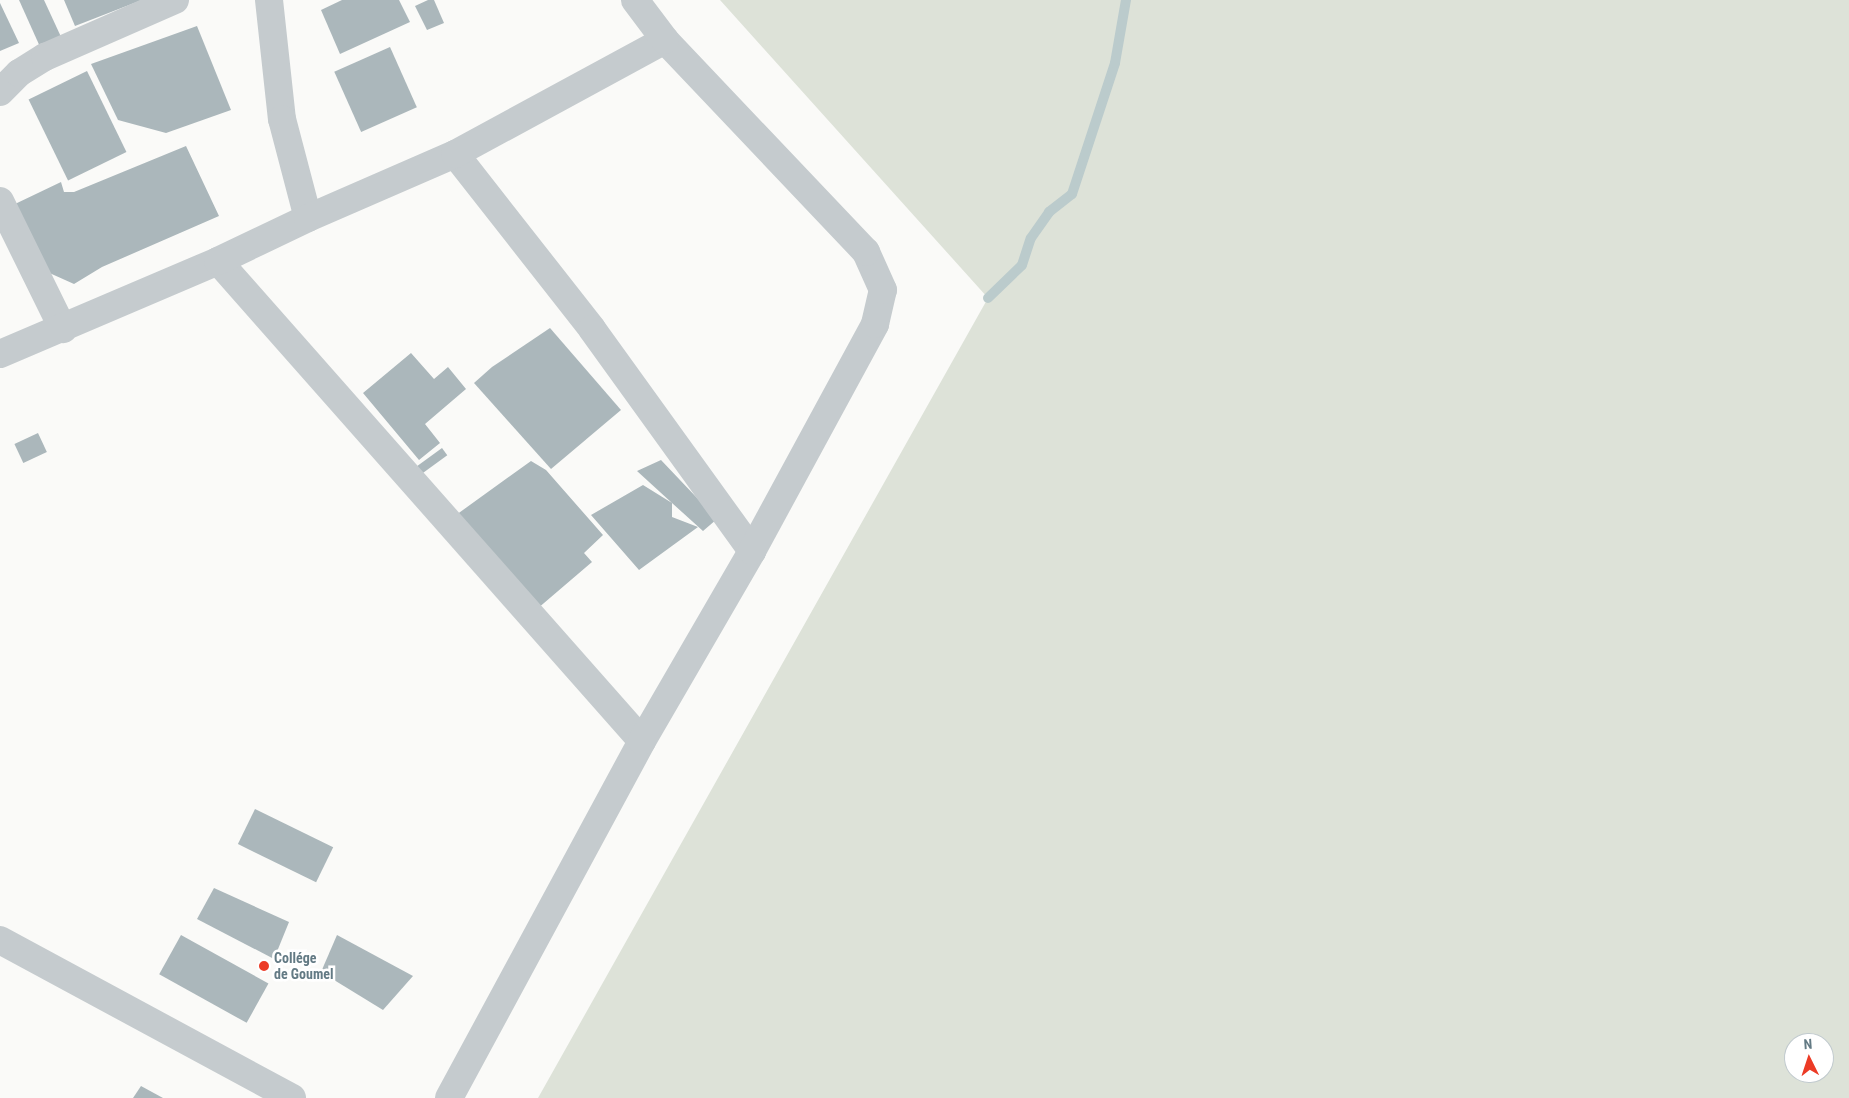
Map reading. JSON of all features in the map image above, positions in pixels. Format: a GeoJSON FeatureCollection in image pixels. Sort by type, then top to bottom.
{"type":"FeatureCollection","features":[{"type":"Feature","properties":{"kind":"street"},"geometry":{"type":"LineString","coordinates":[[0,92],[19,73],[44,57],[175,0]]}},
{"type":"Feature","properties":{"kind":"street"},"geometry":{"type":"LineString","coordinates":[[269,0],[282,119],[308,218]]}},
{"type":"Feature","properties":{"kind":"street"},"geometry":{"type":"LineString","coordinates":[[449,1098],[642,741],[752,551],[875,324],[883,290],[866,252],[665,40],[635,0]]}},
{"type":"Feature","properties":{"kind":"street"},"geometry":{"type":"LineString","coordinates":[[0,354],[63,329],[218,261],[308,218],[455,154],[665,40]]}},
{"type":"Feature","properties":{"kind":"street"},"geometry":{"type":"LineString","coordinates":[[455,154],[592,329],[752,551]]}},
{"type":"Feature","properties":{"kind":"street"},"geometry":{"type":"LineString","coordinates":[[0,202],[63,329]]}},
{"type":"Feature","properties":{"kind":"street"},"geometry":{"type":"LineString","coordinates":[[218,261],[642,741]]}},
{"type":"Feature","properties":{"kind":"street"},"geometry":{"type":"LineString","coordinates":[[1,942],[292,1098]]}},
{"type":"Feature","properties":{"kind":"shaded area"},"geometry":{"type":"Polygon","coordinates":[[[720,0],[1849,0],[1849,1098],[538,1098],[988,298],[720,0]]]}},
{"type":"Feature","properties":{"kind":"building"},"geometry":{"type":"Polygon","coordinates":[[[19,0],[44,0],[62,39],[41,49],[19,0]]]}},
{"type":"Feature","properties":{"kind":"building"},"geometry":{"type":"Polygon","coordinates":[[[64,0],[142,0],[75,26],[64,0]]]}},
{"type":"Feature","properties":{"kind":"building"},"geometry":{"type":"Polygon","coordinates":[[[342,0],[399,0],[410,22],[340,54],[321,10],[342,0]]]}},
{"type":"Feature","properties":{"kind":"building"},"geometry":{"type":"Polygon","coordinates":[[[428,0],[434,0],[444,23],[427,30],[415,6],[428,0]]]}},
{"type":"Feature","properties":{"kind":"building"},"geometry":{"type":"Polygon","coordinates":[[[0,3],[19,43],[0,51],[0,3]]]}},
{"type":"Feature","properties":{"kind":"building"},"geometry":{"type":"Polygon","coordinates":[[[197,26],[231,110],[166,133],[118,120],[91,64],[197,26]]]}},
{"type":"Feature","properties":{"kind":"building"},"geometry":{"type":"Polygon","coordinates":[[[390,47],[417,107],[361,132],[334,72],[390,47]]]}},
{"type":"Feature","properties":{"kind":"building"},"geometry":{"type":"Polygon","coordinates":[[[87,71],[126,152],[68,180],[29,99],[87,71]]]}},
{"type":"Feature","properties":{"kind":"building"},"geometry":{"type":"Polygon","coordinates":[[[186,146],[219,216],[102,267],[74,284],[45,271],[15,204],[61,182],[64,192],[74,192],[186,146]]]}},
{"type":"Feature","properties":{"kind":"building"},"geometry":{"type":"Polygon","coordinates":[[[550,328],[621,410],[551,469],[474,383],[492,367],[550,328]]]}},
{"type":"Feature","properties":{"kind":"building"},"geometry":{"type":"Polygon","coordinates":[[[411,353],[434,379],[448,367],[466,389],[425,424],[440,443],[419,460],[363,393],[411,353]]]}},
{"type":"Feature","properties":{"kind":"building"},"geometry":{"type":"Polygon","coordinates":[[[38,433],[47,452],[23,463],[14,444],[38,433]]]}},
{"type":"Feature","properties":{"kind":"building"},"geometry":{"type":"Polygon","coordinates":[[[442,448],[447,455],[422,474],[417,466],[442,448]]]}},
{"type":"Feature","properties":{"kind":"building"},"geometry":{"type":"Polygon","coordinates":[[[661,460],[717,519],[703,531],[637,471],[661,460]]]}},
{"type":"Feature","properties":{"kind":"building"},"geometry":{"type":"Polygon","coordinates":[[[531,461],[546,470],[603,535],[584,553],[592,562],[537,609],[456,515],[531,461]]]}},
{"type":"Feature","properties":{"kind":"building"},"geometry":{"type":"Polygon","coordinates":[[[643,485],[672,503],[672,517],[698,527],[639,570],[591,515],[643,485]]]}},
{"type":"Feature","properties":{"kind":"building"},"geometry":{"type":"Polygon","coordinates":[[[255,809],[333,847],[316,882],[238,844],[255,809]]]}},
{"type":"Feature","properties":{"kind":"building"},"geometry":{"type":"Polygon","coordinates":[[[214,888],[289,922],[274,959],[197,919],[214,888]]]}},
{"type":"Feature","properties":{"kind":"building"},"geometry":{"type":"Polygon","coordinates":[[[181,935],[268,983],[247,1023],[159,974],[181,935]]]}},
{"type":"Feature","properties":{"kind":"building"},"geometry":{"type":"Polygon","coordinates":[[[337,935],[413,976],[383,1010],[321,972],[337,935]]]}},
{"type":"Feature","properties":{"kind":"building"},"geometry":{"type":"Polygon","coordinates":[[[141,1086],[163,1098],[133,1098],[141,1086]]]}},
{"type":"Feature","properties":{"kind":"waterway"},"geometry":{"type":"LineString","coordinates":[[988,298],[1022,265],[1031,238],[1049,212],[1072,194],[1115,63],[1126,0]]}},
{"type":"Feature","properties":{"kind":"place","name":"Collége de Goumel"},"geometry":{"type":"Point","coordinates":[264,966]}}]}
